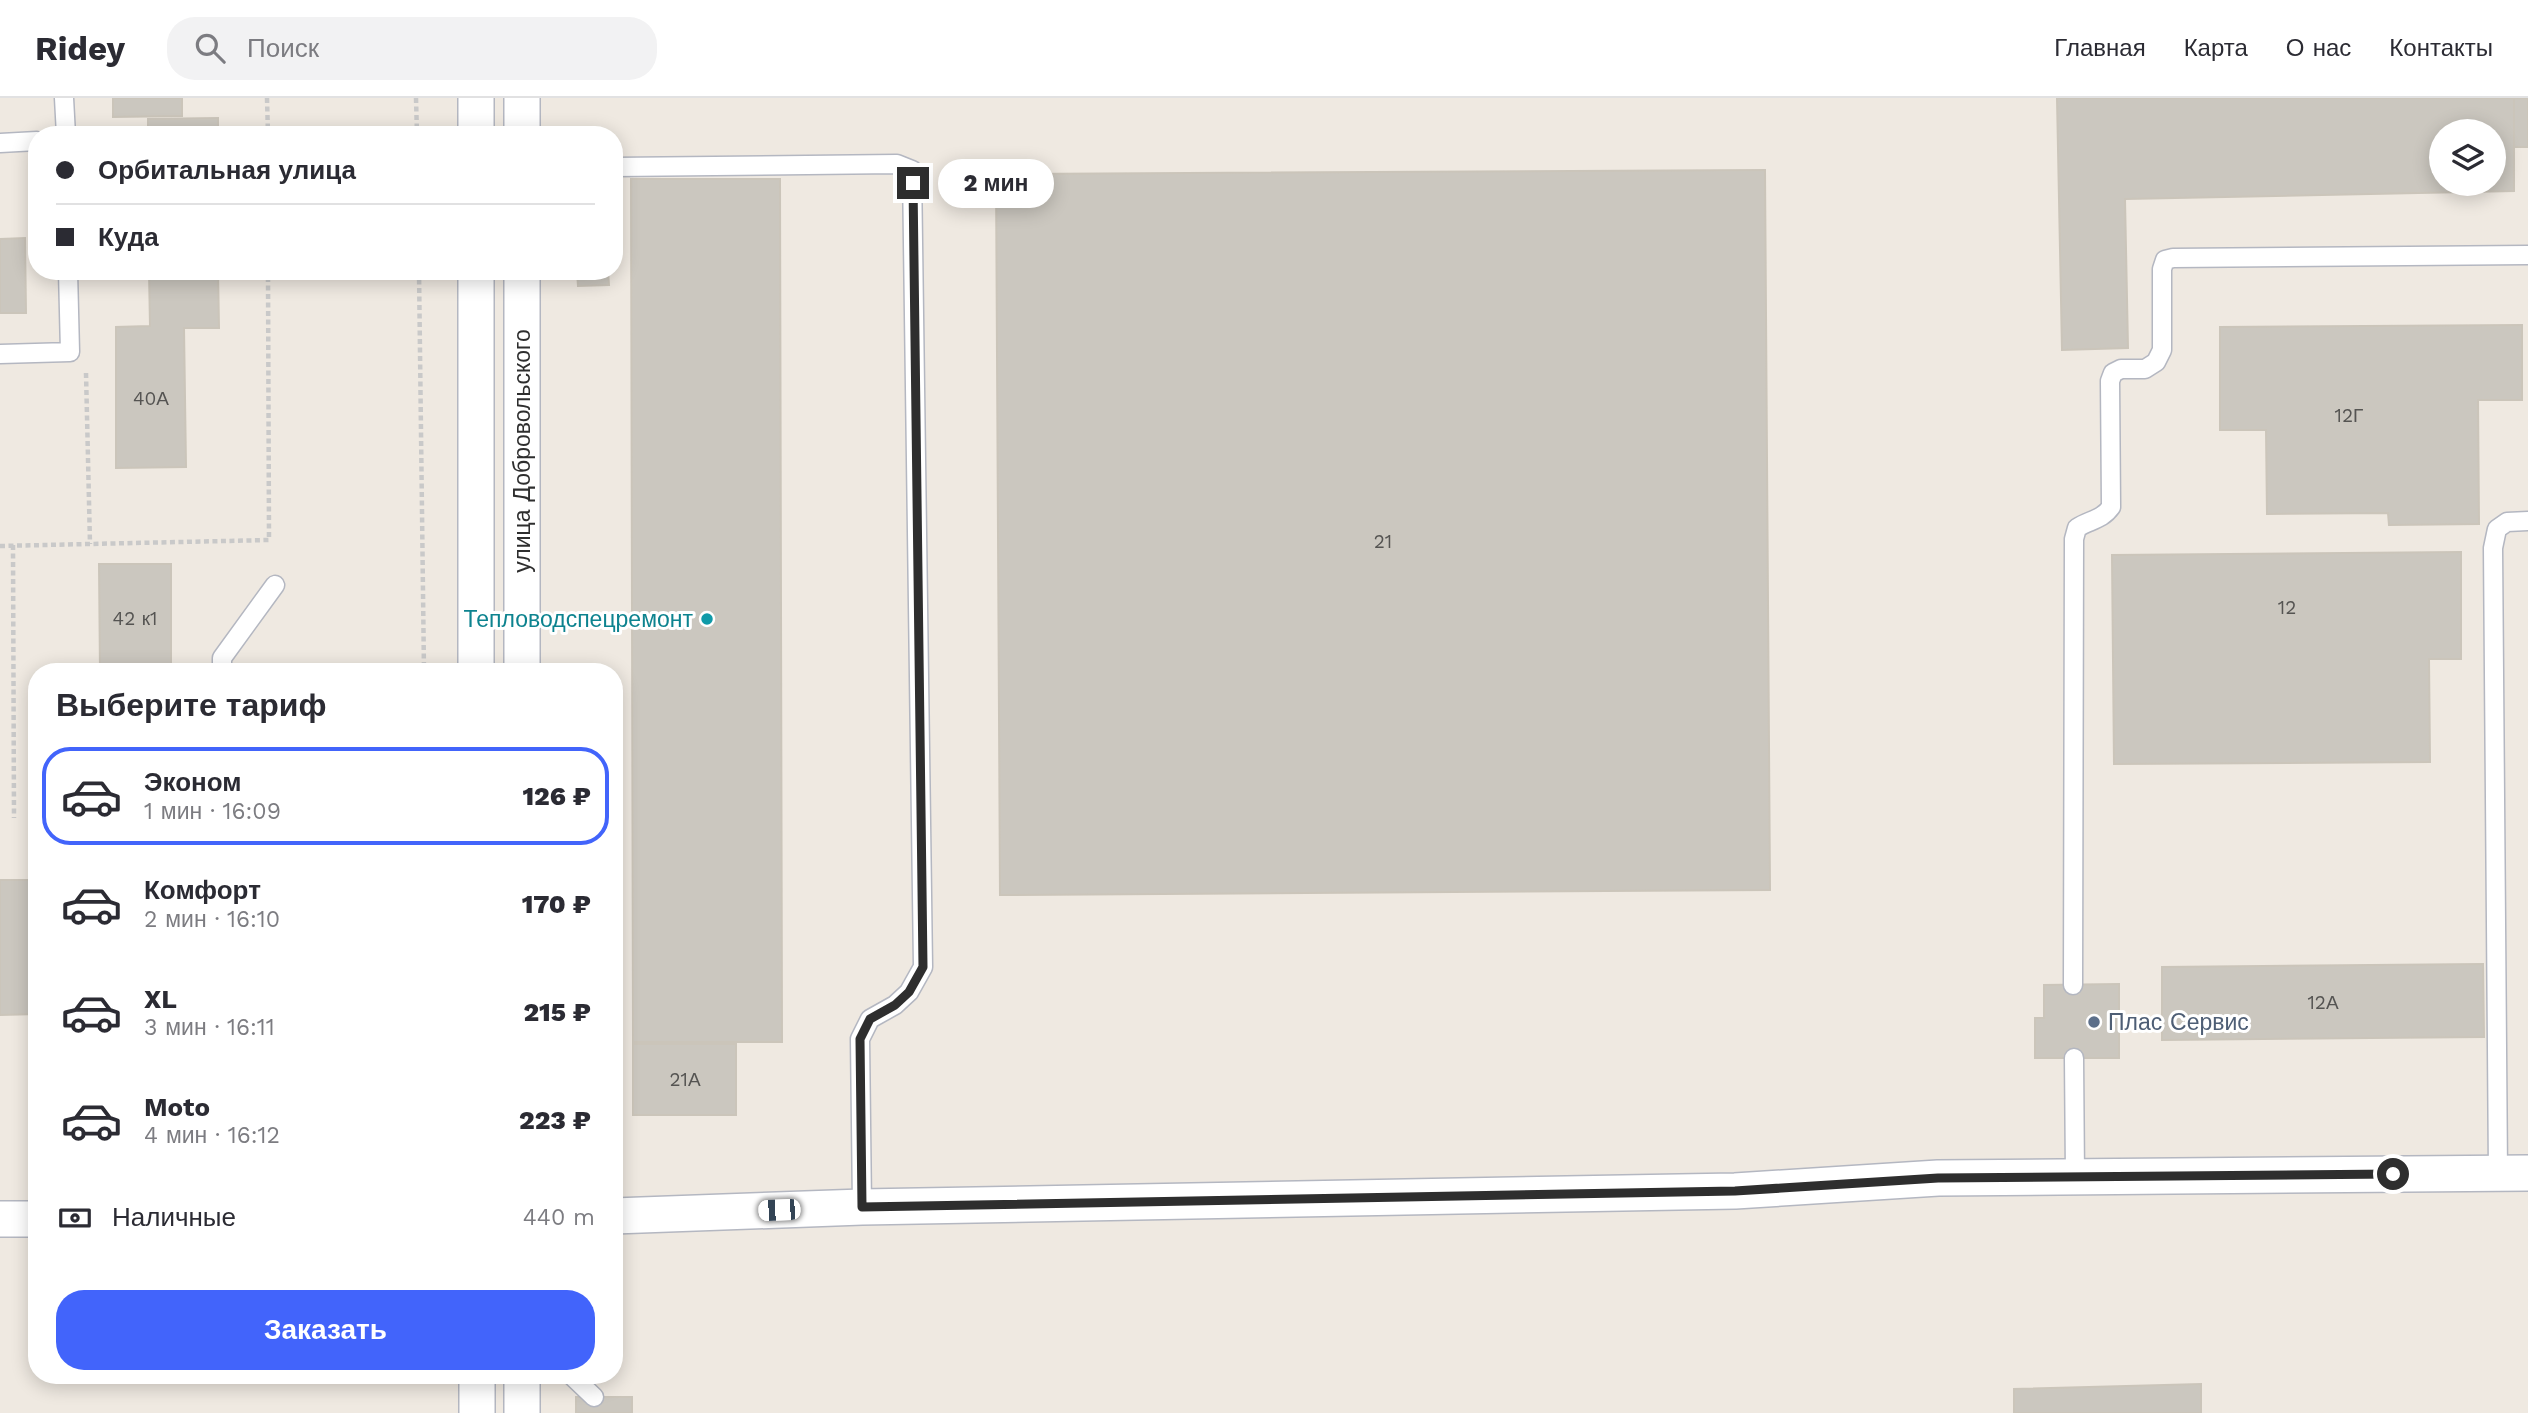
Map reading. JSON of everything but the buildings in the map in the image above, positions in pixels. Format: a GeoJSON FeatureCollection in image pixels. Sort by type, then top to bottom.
{"type":"FeatureCollection","features":[{"type":"Feature","properties":{"kind":"street"},"geometry":{"type":"LineString","coordinates":[[476,98],[476,126]]}},
{"type":"Feature","properties":{"kind":"street"},"geometry":{"type":"LineString","coordinates":[[522,98],[522,126]]}},
{"type":"Feature","properties":{"kind":"street","name":"улица Добровольского"},"geometry":{"type":"LineString","coordinates":[[476,280],[476,663]]}},
{"type":"Feature","properties":{"kind":"street","name":"улица Добровольского"},"geometry":{"type":"LineString","coordinates":[[522,280],[522,663]]}},
{"type":"Feature","properties":{"kind":"street"},"geometry":{"type":"LineString","coordinates":[[623,1216],[862,1207],[1721,1191],[1938,1178],[2513,1173]]}},
{"type":"Feature","properties":{"kind":"street"},"geometry":{"type":"LineString","coordinates":[[0,1219],[28,1219]]}},
{"type":"Feature","properties":{"kind":"street"},"geometry":{"type":"LineString","coordinates":[[477,1384],[477,1413]]}},
{"type":"Feature","properties":{"kind":"street"},"geometry":{"type":"LineString","coordinates":[[522,1384],[522,1413]]}},
{"type":"Feature","properties":{"kind":"lane"},"geometry":{"type":"LineString","coordinates":[[64,98],[66,126]]}},
{"type":"Feature","properties":{"kind":"lane"},"geometry":{"type":"LineString","coordinates":[[0,143],[28,141]]}},
{"type":"Feature","properties":{"kind":"lane"},"geometry":{"type":"LineString","coordinates":[[623,167],[897,164],[912,170],[923,967],[909,992],[895,1005],[870,1019],[860,1039],[862,1207]]}},
{"type":"Feature","properties":{"kind":"lane"},"geometry":{"type":"LineString","coordinates":[[2073,985],[2074,539],[2077,528],[2105,516],[2110,507],[2110,381],[2113,373],[2121,369],[2145,369],[2156,362],[2162,350],[2162,269],[2165,260],[2528,255]]}},
{"type":"Feature","properties":{"kind":"lane"},"geometry":{"type":"LineString","coordinates":[[0,354],[70,352],[68,280]]}},
{"type":"Feature","properties":{"kind":"lane"},"geometry":{"type":"LineString","coordinates":[[2513,1173],[2493,548],[2497,528],[2507,522],[2528,521]]}},
{"type":"Feature","properties":{"kind":"lane"},"geometry":{"type":"LineString","coordinates":[[222,663],[222,658],[275,585]]}},
{"type":"Feature","properties":{"kind":"lane"},"geometry":{"type":"LineString","coordinates":[[2074,1058],[2075,1177]]}},
{"type":"Feature","properties":{"kind":"lane"},"geometry":{"type":"LineString","coordinates":[[580,1384],[594,1397]]}},
{"type":"Feature","properties":{"kind":"path"},"geometry":{"type":"LineString","coordinates":[[267,98],[268,126]]}},
{"type":"Feature","properties":{"kind":"path"},"geometry":{"type":"LineString","coordinates":[[416,98],[417,126]]}},
{"type":"Feature","properties":{"kind":"path"},"geometry":{"type":"LineString","coordinates":[[0,546],[269,540],[268,280]]}},
{"type":"Feature","properties":{"kind":"path"},"geometry":{"type":"LineString","coordinates":[[419,280],[424,663]]}},
{"type":"Feature","properties":{"kind":"path"},"geometry":{"type":"LineString","coordinates":[[70,352],[86,359],[90,544]]}},
{"type":"Feature","properties":{"kind":"path"},"geometry":{"type":"LineString","coordinates":[[13,545],[14,818]]}},
{"type":"Feature","properties":{"kind":"place","name":"Тепловодспецремонт"},"geometry":{"type":"Point","coordinates":[707,619]}},
{"type":"Feature","properties":{"kind":"place","name":"Плас Сервис"},"geometry":{"type":"Point","coordinates":[2094,1022]}},
{"type":"Feature","properties":{"kind":"route"},"geometry":{"type":"LineString","coordinates":[[913,183],[923,967],[909,992],[895,1005],[870,1019],[860,1039],[862,1207],[1735,1191],[1938,1178],[2393,1174]]}}]}
